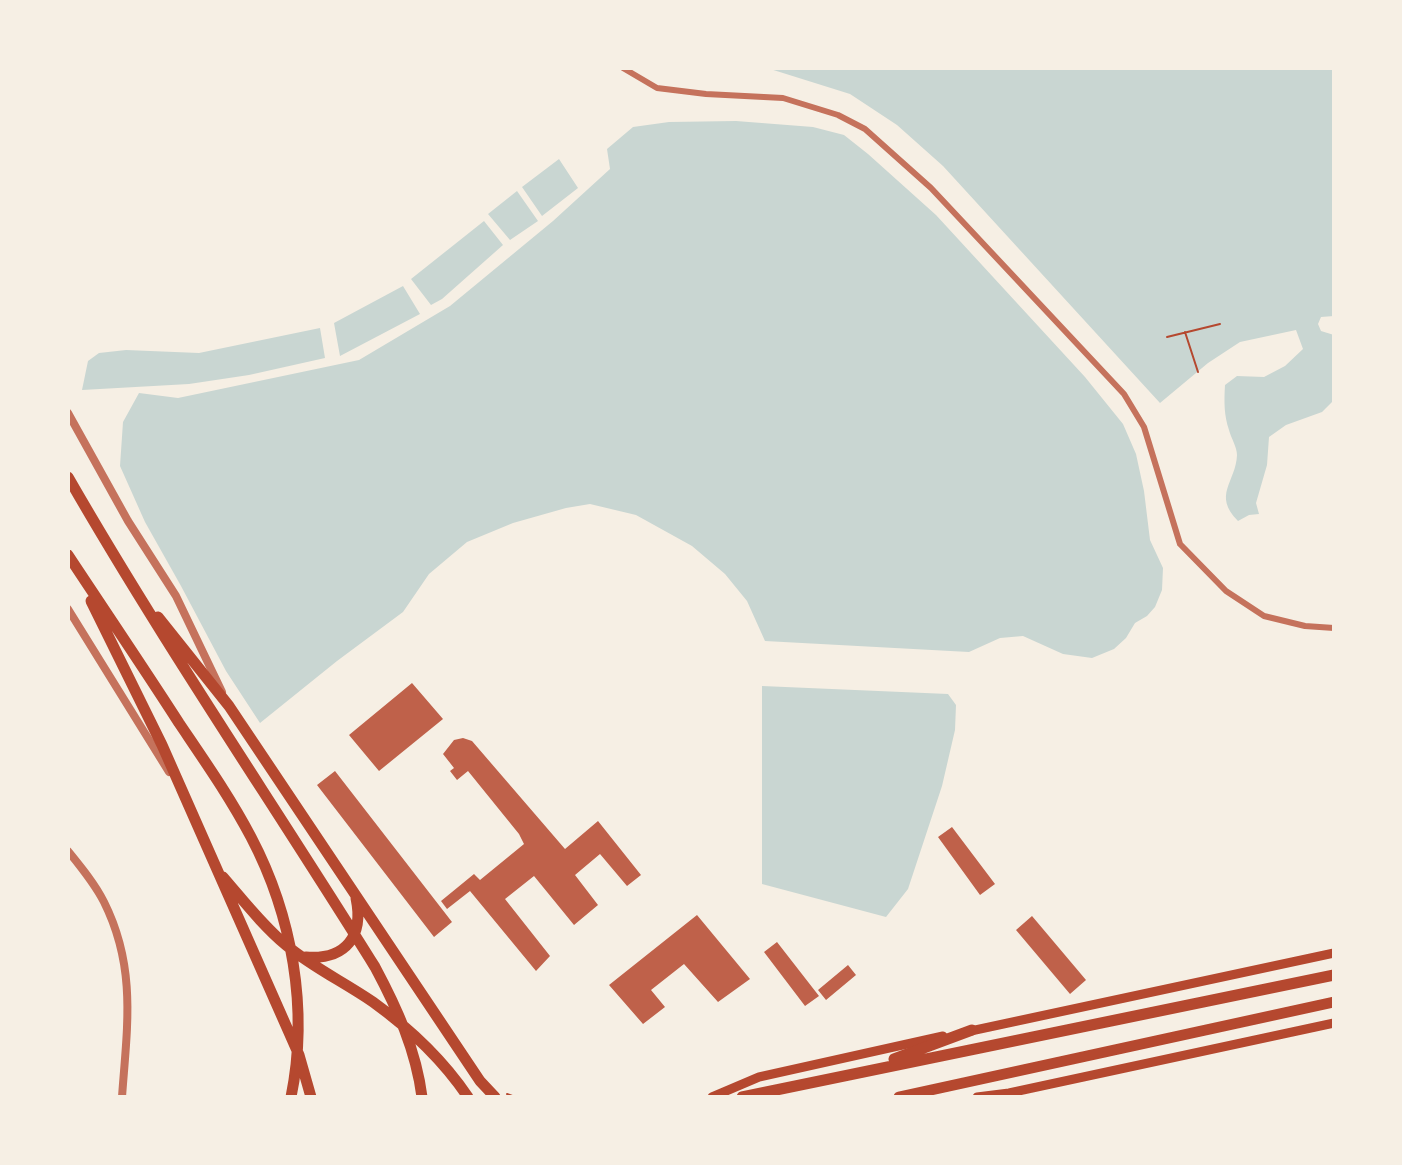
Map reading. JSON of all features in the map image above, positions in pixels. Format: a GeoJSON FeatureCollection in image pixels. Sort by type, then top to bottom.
{"type":"FeatureCollection","features":[{"type":"Feature","properties":{"kind":"highway"},"geometry":{"type":"LineString","coordinates":[[68,477],[128,579],[333,899],[390,994],[412,1050],[422,1097]]}},
{"type":"Feature","properties":{"kind":"highway"},"geometry":{"type":"LineString","coordinates":[[68,555],[251,837],[277,899],[287,932],[297,993],[297,1059],[291,1097]]}},
{"type":"Feature","properties":{"kind":"highway"},"geometry":{"type":"LineString","coordinates":[[68,555],[157,734],[299,1055],[311,1097]]}},
{"type":"Feature","properties":{"kind":"highway"},"geometry":{"type":"LineString","coordinates":[[128,579],[229,706],[480,1081],[499,1095]]}},
{"type":"Feature","properties":{"kind":"highway"},"geometry":{"type":"LineString","coordinates":[[215,867],[269,928],[301,956],[398,1022],[441,1062],[468,1097]]}},
{"type":"Feature","properties":{"kind":"highway"},"geometry":{"type":"LineString","coordinates":[[301,956],[329,956],[347,946],[358,924],[355,894]]}},
{"type":"Feature","properties":{"kind":"highway"},"geometry":{"type":"LineString","coordinates":[[742,1097],[1334,975]]}},
{"type":"Feature","properties":{"kind":"highway"},"geometry":{"type":"LineString","coordinates":[[899,1097],[1334,1002]]}},
{"type":"Feature","properties":{"kind":"highway"},"geometry":{"type":"LineString","coordinates":[[860,1073],[972,1030]]}},
{"type":"Feature","properties":{"kind":"main road"},"geometry":{"type":"LineString","coordinates":[[712,1097],[759,1077],[1334,953]]}},
{"type":"Feature","properties":{"kind":"main road"},"geometry":{"type":"LineString","coordinates":[[977,1097],[1009,1093],[1334,1023]]}},
{"type":"Feature","properties":{"kind":"street"},"geometry":{"type":"LineString","coordinates":[[623,68],[657,88],[783,98],[838,115],[865,129],[931,188],[1124,394],[1144,427],[1180,544],[1226,591],[1264,616],[1305,626],[1334,628]]}},
{"type":"Feature","properties":{"kind":"street"},"geometry":{"type":"LineString","coordinates":[[68,413],[121,509],[176,596],[229,706]]}},
{"type":"Feature","properties":{"kind":"street"},"geometry":{"type":"LineString","coordinates":[[68,609],[189,807]]}},
{"type":"Feature","properties":{"kind":"street"},"geometry":{"type":"LineString","coordinates":[[68,851],[103,900],[119,938],[129,1005],[122,1097]]}},
{"type":"Feature","properties":{"kind":"path"},"geometry":{"type":"LineString","coordinates":[[1167,337],[1220,324]]}},
{"type":"Feature","properties":{"kind":"path"},"geometry":{"type":"LineString","coordinates":[[1185,332],[1198,372]]}},
{"type":"Feature","properties":{"kind":"path"},"geometry":{"type":"LineString","coordinates":[[499,1095],[515,1097]]}},
{"type":"Feature","properties":{"kind":"shaded area"},"geometry":{"type":"Polygon","coordinates":[[[767,68],[1334,68],[1334,316],[1321,317],[1318,324],[1321,331],[1334,335],[1334,400],[1322,412],[1286,425],[1269,437],[1267,465],[1256,503],[1259,514],[1238,521],[1227,504],[1227,488],[1237,455],[1226,419],[1225,385],[1237,376],[1264,377],[1285,366],[1303,349],[1296,330],[1240,342],[1208,363],[1160,403],[943,166],[897,125],[850,94],[767,68]]]}},
{"type":"Feature","properties":{"kind":"shaded area"},"geometry":{"type":"Polygon","coordinates":[[[736,121],[813,127],[844,135],[936,215],[1085,377],[1123,424],[1136,454],[1150,540],[1163,568],[1162,590],[1155,607],[1135,623],[1126,638],[1114,649],[1092,658],[1063,654],[1023,636],[1000,638],[969,652],[765,641],[747,601],[725,574],[692,546],[636,515],[590,504],[513,523],[467,542],[429,574],[403,612],[260,723],[226,671],[145,522],[120,466],[123,422],[139,393],[178,398],[359,360],[450,306],[553,221],[610,169],[607,149],[633,127],[669,122],[736,121]]]}},
{"type":"Feature","properties":{"kind":"shaded area"},"geometry":{"type":"Polygon","coordinates":[[[559,159],[578,188],[542,216],[522,187],[559,159]]]}},
{"type":"Feature","properties":{"kind":"shaded area"},"geometry":{"type":"Polygon","coordinates":[[[517,191],[538,221],[510,240],[488,214],[517,191]]]}},
{"type":"Feature","properties":{"kind":"shaded area"},"geometry":{"type":"Polygon","coordinates":[[[484,221],[503,245],[442,299],[431,305],[411,279],[484,221]]]}},
{"type":"Feature","properties":{"kind":"shaded area"},"geometry":{"type":"Polygon","coordinates":[[[403,286],[420,314],[340,356],[334,323],[403,286]]]}},
{"type":"Feature","properties":{"kind":"shaded area"},"geometry":{"type":"Polygon","coordinates":[[[320,328],[325,358],[249,375],[189,384],[82,390],[88,361],[99,353],[126,350],[199,353],[320,328]]]}},
{"type":"Feature","properties":{"kind":"shaded area"},"geometry":{"type":"Polygon","coordinates":[[[762,686],[948,694],[956,705],[955,730],[942,786],[908,889],[886,917],[762,884],[762,686]]]}},
{"type":"Feature","properties":{"kind":"building"},"geometry":{"type":"Polygon","coordinates":[[[412,683],[443,719],[379,771],[349,735],[412,683]]]}},
{"type":"Feature","properties":{"kind":"building"},"geometry":{"type":"Polygon","coordinates":[[[463,738],[472,741],[565,849],[598,821],[641,875],[627,886],[600,854],[575,875],[598,905],[574,925],[534,876],[505,899],[550,956],[536,971],[470,891],[447,909],[441,901],[474,874],[480,880],[524,844],[468,771],[457,780],[450,771],[454,768],[443,754],[454,740],[463,738]]]}},
{"type":"Feature","properties":{"kind":"building"},"geometry":{"type":"Polygon","coordinates":[[[335,771],[452,922],[434,937],[317,785],[335,771]]]}},
{"type":"Feature","properties":{"kind":"building"},"geometry":{"type":"Polygon","coordinates":[[[952,827],[995,884],[980,895],[938,837],[952,827]]]}},
{"type":"Feature","properties":{"kind":"building"},"geometry":{"type":"Polygon","coordinates":[[[697,915],[750,979],[718,1002],[684,964],[651,990],[665,1007],[643,1024],[609,985],[697,915]]]}},
{"type":"Feature","properties":{"kind":"building"},"geometry":{"type":"Polygon","coordinates":[[[1032,916],[1086,980],[1070,994],[1016,930],[1032,916]]]}},
{"type":"Feature","properties":{"kind":"building"},"geometry":{"type":"Polygon","coordinates":[[[777,942],[819,996],[805,1006],[764,952],[777,942]]]}},
{"type":"Feature","properties":{"kind":"building"},"geometry":{"type":"Polygon","coordinates":[[[848,965],[856,975],[826,1000],[818,990],[848,965]]]}}]}
